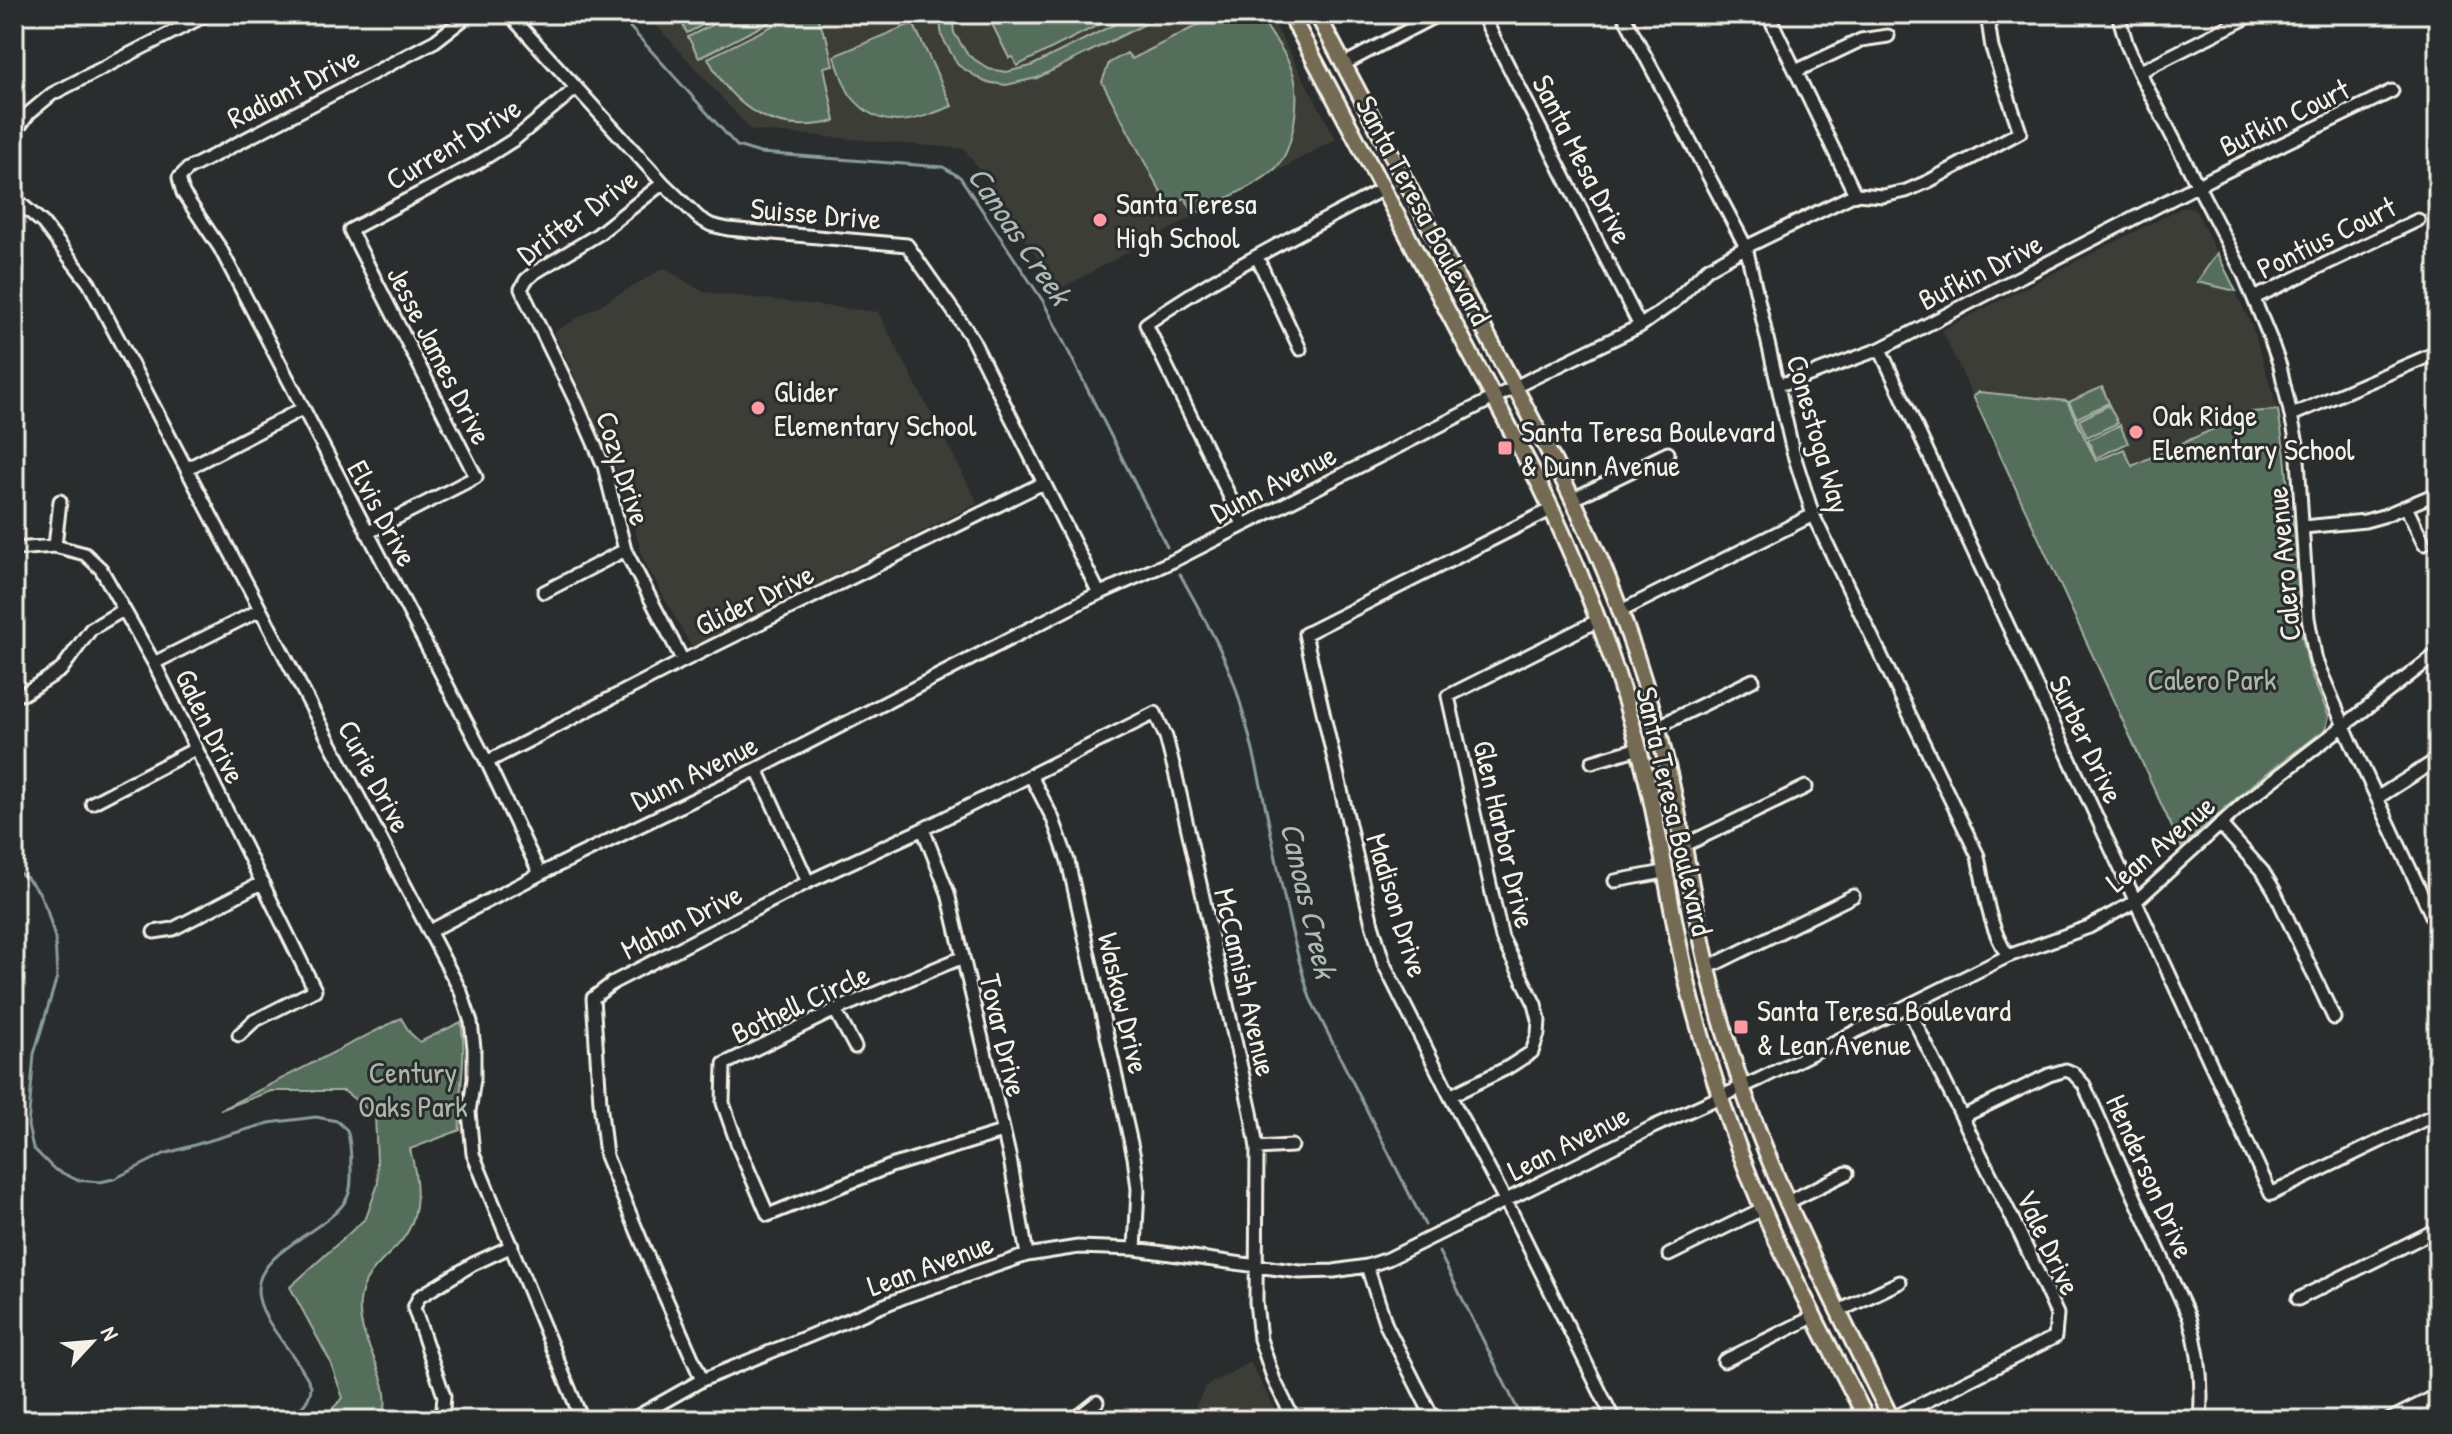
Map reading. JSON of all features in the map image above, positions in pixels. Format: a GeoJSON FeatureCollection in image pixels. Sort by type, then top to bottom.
{"type":"FeatureCollection","features":[{"type":"Feature","properties":{"kind":"main road","name":"Santa Teresa Boulevard"},"geometry":{"type":"LineString","coordinates":[[1290,14],[1494,398],[1575,558],[1626,700],[1639,748],[1690,995],[1719,1097],[1762,1209],[1867,1420]]}},
{"type":"Feature","properties":{"kind":"main road","name":"Santa Teresa Boulevard"},"geometry":{"type":"LineString","coordinates":[[1317,14],[1573,499],[1621,611],[1657,727],[1707,968],[1741,1087],[1786,1203],[1892,1419]]}},
{"type":"Feature","properties":{"kind":"street"},"geometry":{"type":"LineString","coordinates":[[14,134],[29,113],[52,94],[208,14]]}},
{"type":"Feature","properties":{"kind":"street","name":"Radiant Drive"},"geometry":{"type":"LineString","coordinates":[[179,178],[188,169],[435,41],[470,14]]}},
{"type":"Feature","properties":{"kind":"street","name":"Suisse Drive"},"geometry":{"type":"LineString","coordinates":[[509,14],[663,183],[699,218],[711,225],[907,245],[970,335],[1099,593]]}},
{"type":"Feature","properties":{"kind":"street"},"geometry":{"type":"LineString","coordinates":[[1344,64],[1439,14]]}},
{"type":"Feature","properties":{"kind":"street","name":"Santa Mesa Drive"},"geometry":{"type":"LineString","coordinates":[[1482,14],[1640,326]]}},
{"type":"Feature","properties":{"kind":"street","name":"Conestoga Way"},"geometry":{"type":"LineString","coordinates":[[1623,14],[1746,247],[1793,452],[1813,515],[1978,856],[1990,916],[2008,956]]}},
{"type":"Feature","properties":{"kind":"street"},"geometry":{"type":"LineString","coordinates":[[1768,14],[1855,194]]}},
{"type":"Feature","properties":{"kind":"street","name":"Dunn Avenue"},"geometry":{"type":"LineString","coordinates":[[430,931],[757,769],[1099,593],[1173,561],[1640,326],[1674,302],[1707,269],[1746,247],[1855,194],[1883,196],[1906,191],[2020,132],[1992,48],[1987,14]]}},
{"type":"Feature","properties":{"kind":"street","name":"Calero Avenue"},"geometry":{"type":"LineString","coordinates":[[2118,14],[2139,72],[2254,298],[2280,366],[2297,443],[2312,643],[2323,679],[2344,727],[2434,910],[2438,929]]}},
{"type":"Feature","properties":{"kind":"street"},"geometry":{"type":"LineString","coordinates":[[2139,72],[2252,14]]}},
{"type":"Feature","properties":{"kind":"street"},"geometry":{"type":"LineString","coordinates":[[1796,71],[1861,40],[1888,36]]}},
{"type":"Feature","properties":{"kind":"street","name":"Current Drive"},"geometry":{"type":"LineString","coordinates":[[350,230],[477,163],[515,139],[575,89]]}},
{"type":"Feature","properties":{"kind":"street","name":"Bufkin Court"},"geometry":{"type":"LineString","coordinates":[[2198,186],[2392,91]]}},
{"type":"Feature","properties":{"kind":"street","name":"Elvis Drive"},"geometry":{"type":"LineString","coordinates":[[179,178],[183,193],[220,248],[487,762],[540,874]]}},
{"type":"Feature","properties":{"kind":"street","name":"Drifter Drive"},"geometry":{"type":"LineString","coordinates":[[521,289],[534,273],[597,235],[663,183]]}},
{"type":"Feature","properties":{"kind":"street","name":"Bufkin Drive"},"geometry":{"type":"LineString","coordinates":[[1778,384],[1880,349],[2198,186]]}},
{"type":"Feature","properties":{"kind":"street"},"geometry":{"type":"LineString","coordinates":[[1243,524],[1146,324],[1171,306],[1257,257],[1383,189]]}},
{"type":"Feature","properties":{"kind":"street","name":"Curie Drive"},"geometry":{"type":"LineString","coordinates":[[14,198],[43,223],[89,283],[461,992],[471,1022],[474,1079],[469,1112],[473,1154],[582,1420]]}},
{"type":"Feature","properties":{"kind":"street","name":"Pontius Court"},"geometry":{"type":"LineString","coordinates":[[2254,298],[2418,220]]}},
{"type":"Feature","properties":{"kind":"street","name":"Jesse James Drive"},"geometry":{"type":"LineString","coordinates":[[350,230],[476,477],[367,533]]}},
{"type":"Feature","properties":{"kind":"street"},"geometry":{"type":"LineString","coordinates":[[1257,257],[1300,349]]}},
{"type":"Feature","properties":{"kind":"street","name":"Cozy Drive"},"geometry":{"type":"LineString","coordinates":[[521,289],[604,466],[625,550],[683,661]]}},
{"type":"Feature","properties":{"kind":"street","name":"Surber Drive"},"geometry":{"type":"LineString","coordinates":[[1880,349],[2271,1194],[2438,1113]]}},
{"type":"Feature","properties":{"kind":"street"},"geometry":{"type":"LineString","coordinates":[[2292,415],[2438,352]]}},
{"type":"Feature","properties":{"kind":"street"},"geometry":{"type":"LineString","coordinates":[[188,468],[302,409]]}},
{"type":"Feature","properties":{"kind":"street"},"geometry":{"type":"LineString","coordinates":[[1573,499],[1668,453]]}},
{"type":"Feature","properties":{"kind":"street","name":"Glider Drive"},"geometry":{"type":"LineString","coordinates":[[487,762],[1043,483]]}},
{"type":"Feature","properties":{"kind":"street"},"geometry":{"type":"LineString","coordinates":[[2304,527],[2365,521],[2438,493]]}},
{"type":"Feature","properties":{"kind":"street"},"geometry":{"type":"LineString","coordinates":[[55,546],[60,501]]}},
{"type":"Feature","properties":{"kind":"street"},"geometry":{"type":"LineString","coordinates":[[2406,507],[2424,544]]}},
{"type":"Feature","properties":{"kind":"street","name":"Madison Drive"},"geometry":{"type":"LineString","coordinates":[[1552,509],[1305,634],[1384,964],[1614,1420]]}},
{"type":"Feature","properties":{"kind":"street"},"geometry":{"type":"LineString","coordinates":[[1621,611],[1813,515]]}},
{"type":"Feature","properties":{"kind":"street","name":"Galen Drive"},"geometry":{"type":"LineString","coordinates":[[14,549],[55,546],[85,554],[101,569],[154,663],[315,990],[254,1021],[239,1035]]}},
{"type":"Feature","properties":{"kind":"street"},"geometry":{"type":"LineString","coordinates":[[544,592],[625,550]]}},
{"type":"Feature","properties":{"kind":"street"},"geometry":{"type":"LineString","coordinates":[[23,694],[61,670],[91,629],[123,610]]}},
{"type":"Feature","properties":{"kind":"street"},"geometry":{"type":"LineString","coordinates":[[154,663],[260,610]]}},
{"type":"Feature","properties":{"kind":"street","name":"Glen Harbor Drive"},"geometry":{"type":"LineString","coordinates":[[1450,1096],[1532,1052],[1539,1020],[1535,1004],[1502,938],[1448,696],[1599,620]]}},
{"type":"Feature","properties":{"kind":"street","name":"Lean Avenue"},"geometry":{"type":"LineString","coordinates":[[631,1420],[702,1380],[909,1295],[1027,1255],[1078,1247],[1135,1249],[1300,1272],[1367,1266],[1408,1250],[1653,1127],[2008,956],[2089,927],[2136,901],[2267,784],[2438,653]]}},
{"type":"Feature","properties":{"kind":"street"},"geometry":{"type":"LineString","coordinates":[[1657,727],[1753,680]]}},
{"type":"Feature","properties":{"kind":"street","name":"Mahan Drive"},"geometry":{"type":"LineString","coordinates":[[702,1380],[606,1156],[593,998],[614,982],[808,882],[923,829],[1155,713]]}},
{"type":"Feature","properties":{"kind":"street","name":"McCamish Avenue"},"geometry":{"type":"LineString","coordinates":[[1155,713],[1166,737],[1176,776],[1257,1148],[1256,1302],[1260,1339],[1274,1380],[1294,1420]]}},
{"type":"Feature","properties":{"kind":"street"},"geometry":{"type":"LineString","coordinates":[[1592,762],[1639,748]]}},
{"type":"Feature","properties":{"kind":"street"},"geometry":{"type":"LineString","coordinates":[[92,803],[195,749]]}},
{"type":"Feature","properties":{"kind":"street"},"geometry":{"type":"LineString","coordinates":[[2377,798],[2438,759]]}},
{"type":"Feature","properties":{"kind":"street"},"geometry":{"type":"LineString","coordinates":[[757,769],[808,882]]}},
{"type":"Feature","properties":{"kind":"street","name":"Waskow Drive"},"geometry":{"type":"LineString","coordinates":[[1031,776],[1053,819],[1068,861],[1134,1157],[1138,1189],[1135,1249]]}},
{"type":"Feature","properties":{"kind":"street"},"geometry":{"type":"LineString","coordinates":[[1683,846],[1806,787]]}},
{"type":"Feature","properties":{"kind":"street"},"geometry":{"type":"LineString","coordinates":[[2221,825],[2263,872],[2274,890],[2334,1018]]}},
{"type":"Feature","properties":{"kind":"street","name":"Tovar Drive"},"geometry":{"type":"LineString","coordinates":[[923,829],[948,893],[1010,1159],[1027,1255]]}},
{"type":"Feature","properties":{"kind":"street"},"geometry":{"type":"LineString","coordinates":[[1615,881],[1664,872]]}},
{"type":"Feature","properties":{"kind":"street"},"geometry":{"type":"LineString","coordinates":[[154,932],[173,929],[263,882]]}},
{"type":"Feature","properties":{"kind":"street"},"geometry":{"type":"LineString","coordinates":[[1707,968],[1853,896]]}},
{"type":"Feature","properties":{"kind":"street","name":"Bothell Circle"},"geometry":{"type":"LineString","coordinates":[[961,958],[835,1010],[724,1064],[723,1103],[768,1215],[891,1166],[1002,1132]]}},
{"type":"Feature","properties":{"kind":"street","name":"Vale Drive"},"geometry":{"type":"LineString","coordinates":[[1892,1419],[2055,1337],[2057,1314],[1907,1006]]}},
{"type":"Feature","properties":{"kind":"street"},"geometry":{"type":"LineString","coordinates":[[835,1010],[855,1047]]}},
{"type":"Feature","properties":{"kind":"street","name":"Henderson Drive"},"geometry":{"type":"LineString","coordinates":[[1962,1117],[2049,1075],[2066,1070],[2079,1078],[2189,1317],[2198,1347],[2203,1389],[2200,1420]]}},
{"type":"Feature","properties":{"kind":"street"},"geometry":{"type":"LineString","coordinates":[[1257,1148],[1292,1146]]}},
{"type":"Feature","properties":{"kind":"street"},"geometry":{"type":"LineString","coordinates":[[1786,1203],[1847,1173]]}},
{"type":"Feature","properties":{"kind":"street"},"geometry":{"type":"LineString","coordinates":[[1669,1255],[1762,1209]]}},
{"type":"Feature","properties":{"kind":"street"},"geometry":{"type":"LineString","coordinates":[[2298,1299],[2438,1229]]}},
{"type":"Feature","properties":{"kind":"street"},"geometry":{"type":"LineString","coordinates":[[442,1420],[444,1396],[414,1308],[419,1297],[473,1264],[512,1246]]}},
{"type":"Feature","properties":{"kind":"street"},"geometry":{"type":"LineString","coordinates":[[1367,1266],[1386,1325],[1434,1420]]}},
{"type":"Feature","properties":{"kind":"street"},"geometry":{"type":"LineString","coordinates":[[1839,1311],[1900,1282]]}},
{"type":"Feature","properties":{"kind":"street"},"geometry":{"type":"LineString","coordinates":[[1724,1361],[1815,1316]]}},
{"type":"Feature","properties":{"kind":"street"},"geometry":{"type":"LineString","coordinates":[[2389,1420],[2438,1395]]}},
{"type":"Feature","properties":{"kind":"street"},"geometry":{"type":"LineString","coordinates":[[1074,1420],[1097,1402]]}},
{"type":"Feature","properties":{"kind":"street"},"geometry":{"type":"LineString","coordinates":[[2419,1405],[2426,1420]]}},
{"type":"Feature","properties":{"kind":"shaded area","name":"Santa Teresa High School"},"geometry":{"type":"Polygon","coordinates":[[[646,14],[1269,14],[1336,139],[1058,290],[965,149],[751,130],[646,14]]]}},
{"type":"Feature","properties":{"kind":"shaded area","name":"Oak Ridge Elementary School"},"geometry":{"type":"Polygon","coordinates":[[[2183,207],[2192,208],[2197,213],[2252,326],[2278,410],[2295,533],[2082,631],[1942,330],[2183,207]]]}},
{"type":"Feature","properties":{"kind":"shaded area","name":"Glider Elementary School"},"geometry":{"type":"Polygon","coordinates":[[[664,268],[703,292],[878,312],[978,503],[692,648],[643,559],[623,484],[554,332],[664,268]]]}},
{"type":"Feature","properties":{"kind":"shaded area"},"geometry":{"type":"Polygon","coordinates":[[[1250,1362],[1281,1420],[1188,1420],[1206,1386],[1250,1362]]]}},
{"type":"Feature","properties":{"kind":"green space"},"geometry":{"type":"Polygon","coordinates":[[[677,14],[725,14],[687,33],[677,14]]]}},
{"type":"Feature","properties":{"kind":"green space"},"geometry":{"type":"Polygon","coordinates":[[[733,14],[766,14],[770,22],[699,58],[688,37],[733,14]]]}},
{"type":"Feature","properties":{"kind":"green space"},"geometry":{"type":"Polygon","coordinates":[[[796,14],[816,17],[826,35],[833,65],[824,67],[835,121],[794,125],[760,115],[731,92],[708,58],[796,14]]]}},
{"type":"Feature","properties":{"kind":"green space"},"geometry":{"type":"Polygon","coordinates":[[[939,14],[952,14],[954,33],[968,55],[989,69],[1006,72],[1031,66],[1135,14],[1165,14],[1037,78],[1006,85],[985,82],[958,65],[942,37],[939,14]]]}},
{"type":"Feature","properties":{"kind":"green space"},"geometry":{"type":"Polygon","coordinates":[[[987,14],[1120,14],[1017,66],[1013,57],[1009,58],[987,14]]]}},
{"type":"Feature","properties":{"kind":"green space"},"geometry":{"type":"Polygon","coordinates":[[[1219,14],[1258,14],[1290,65],[1295,83],[1296,109],[1287,149],[1276,168],[1248,187],[1194,214],[1185,198],[1168,206],[1102,82],[1109,63],[1127,53],[1132,59],[1219,14]]]}},
{"type":"Feature","properties":{"kind":"green space"},"geometry":{"type":"Polygon","coordinates":[[[913,23],[952,106],[899,121],[874,116],[851,96],[834,56],[913,23]]]}},
{"type":"Feature","properties":{"kind":"green space"},"geometry":{"type":"Polygon","coordinates":[[[2217,253],[2236,291],[2197,282],[2217,253]]]}},
{"type":"Feature","properties":{"kind":"green space"},"geometry":{"type":"Polygon","coordinates":[[[2102,387],[2109,403],[2077,418],[2069,402],[2102,387]]]}},
{"type":"Feature","properties":{"kind":"green space","name":"Calero Park"},"geometry":{"type":"Polygon","coordinates":[[[1979,392],[2067,401],[2096,461],[2124,449],[2132,466],[2251,412],[2278,410],[2295,533],[2301,632],[2310,672],[2329,716],[2326,729],[2254,783],[2181,847],[1973,396],[1979,392]]]}},
{"type":"Feature","properties":{"kind":"green space"},"geometry":{"type":"Polygon","coordinates":[[[2109,405],[2118,423],[2087,437],[2079,420],[2109,405]]]}},
{"type":"Feature","properties":{"kind":"green space"},"geometry":{"type":"Polygon","coordinates":[[[2120,425],[2128,443],[2096,458],[2088,440],[2120,425]]]}},
{"type":"Feature","properties":{"kind":"green space","name":"Century Oaks Park"},"geometry":{"type":"Polygon","coordinates":[[[401,1018],[420,1042],[461,1022],[460,1130],[410,1149],[417,1188],[411,1225],[396,1247],[372,1272],[361,1293],[360,1318],[384,1389],[386,1404],[383,1420],[321,1420],[343,1398],[330,1361],[290,1287],[366,1218],[378,1184],[375,1115],[344,1091],[271,1091],[220,1110],[401,1018]]]}},
{"type":"Feature","properties":{"kind":"waterway","name":"Canoas Creek"},"geometry":{"type":"LineString","coordinates":[[618,14],[737,146],[760,153],[943,167],[960,177],[1043,301],[1167,547]]}},
{"type":"Feature","properties":{"kind":"waterway","name":"Canoas Creek"},"geometry":{"type":"LineString","coordinates":[[1180,574],[1218,645],[1236,689],[1257,766],[1289,921],[1310,998],[1425,1225]]}},
{"type":"Feature","properties":{"kind":"waterway"},"geometry":{"type":"LineString","coordinates":[[14,869],[39,892],[55,938],[57,977],[34,1054],[28,1126],[33,1148],[54,1169],[77,1180],[100,1182],[114,1179],[164,1154],[269,1123],[316,1117],[337,1121],[347,1130],[351,1175],[347,1198],[327,1220],[270,1262],[261,1275],[258,1289],[264,1314],[311,1386],[306,1401],[287,1420]]}},
{"type":"Feature","properties":{"kind":"waterway","name":"Canoas Creek"},"geometry":{"type":"LineString","coordinates":[[1439,1252],[1523,1420]]}},
{"type":"Feature","properties":{"kind":"place","name":"Santa Teresa High School"},"geometry":{"type":"Point","coordinates":[1100,220]}},
{"type":"Feature","properties":{"kind":"place","name":"Glider Elementary School"},"geometry":{"type":"Point","coordinates":[758,408]}},
{"type":"Feature","properties":{"kind":"place","name":"Oak Ridge Elementary School"},"geometry":{"type":"Point","coordinates":[2136,432]}},
{"type":"Feature","properties":{"kind":"place","name":"Santa Teresa Boulevard & Dunn Avenue"},"geometry":{"type":"Point","coordinates":[1505,448]}},
{"type":"Feature","properties":{"kind":"place","name":"Santa Teresa Boulevard & Lean Avenue"},"geometry":{"type":"Point","coordinates":[1741,1027]}}]}
